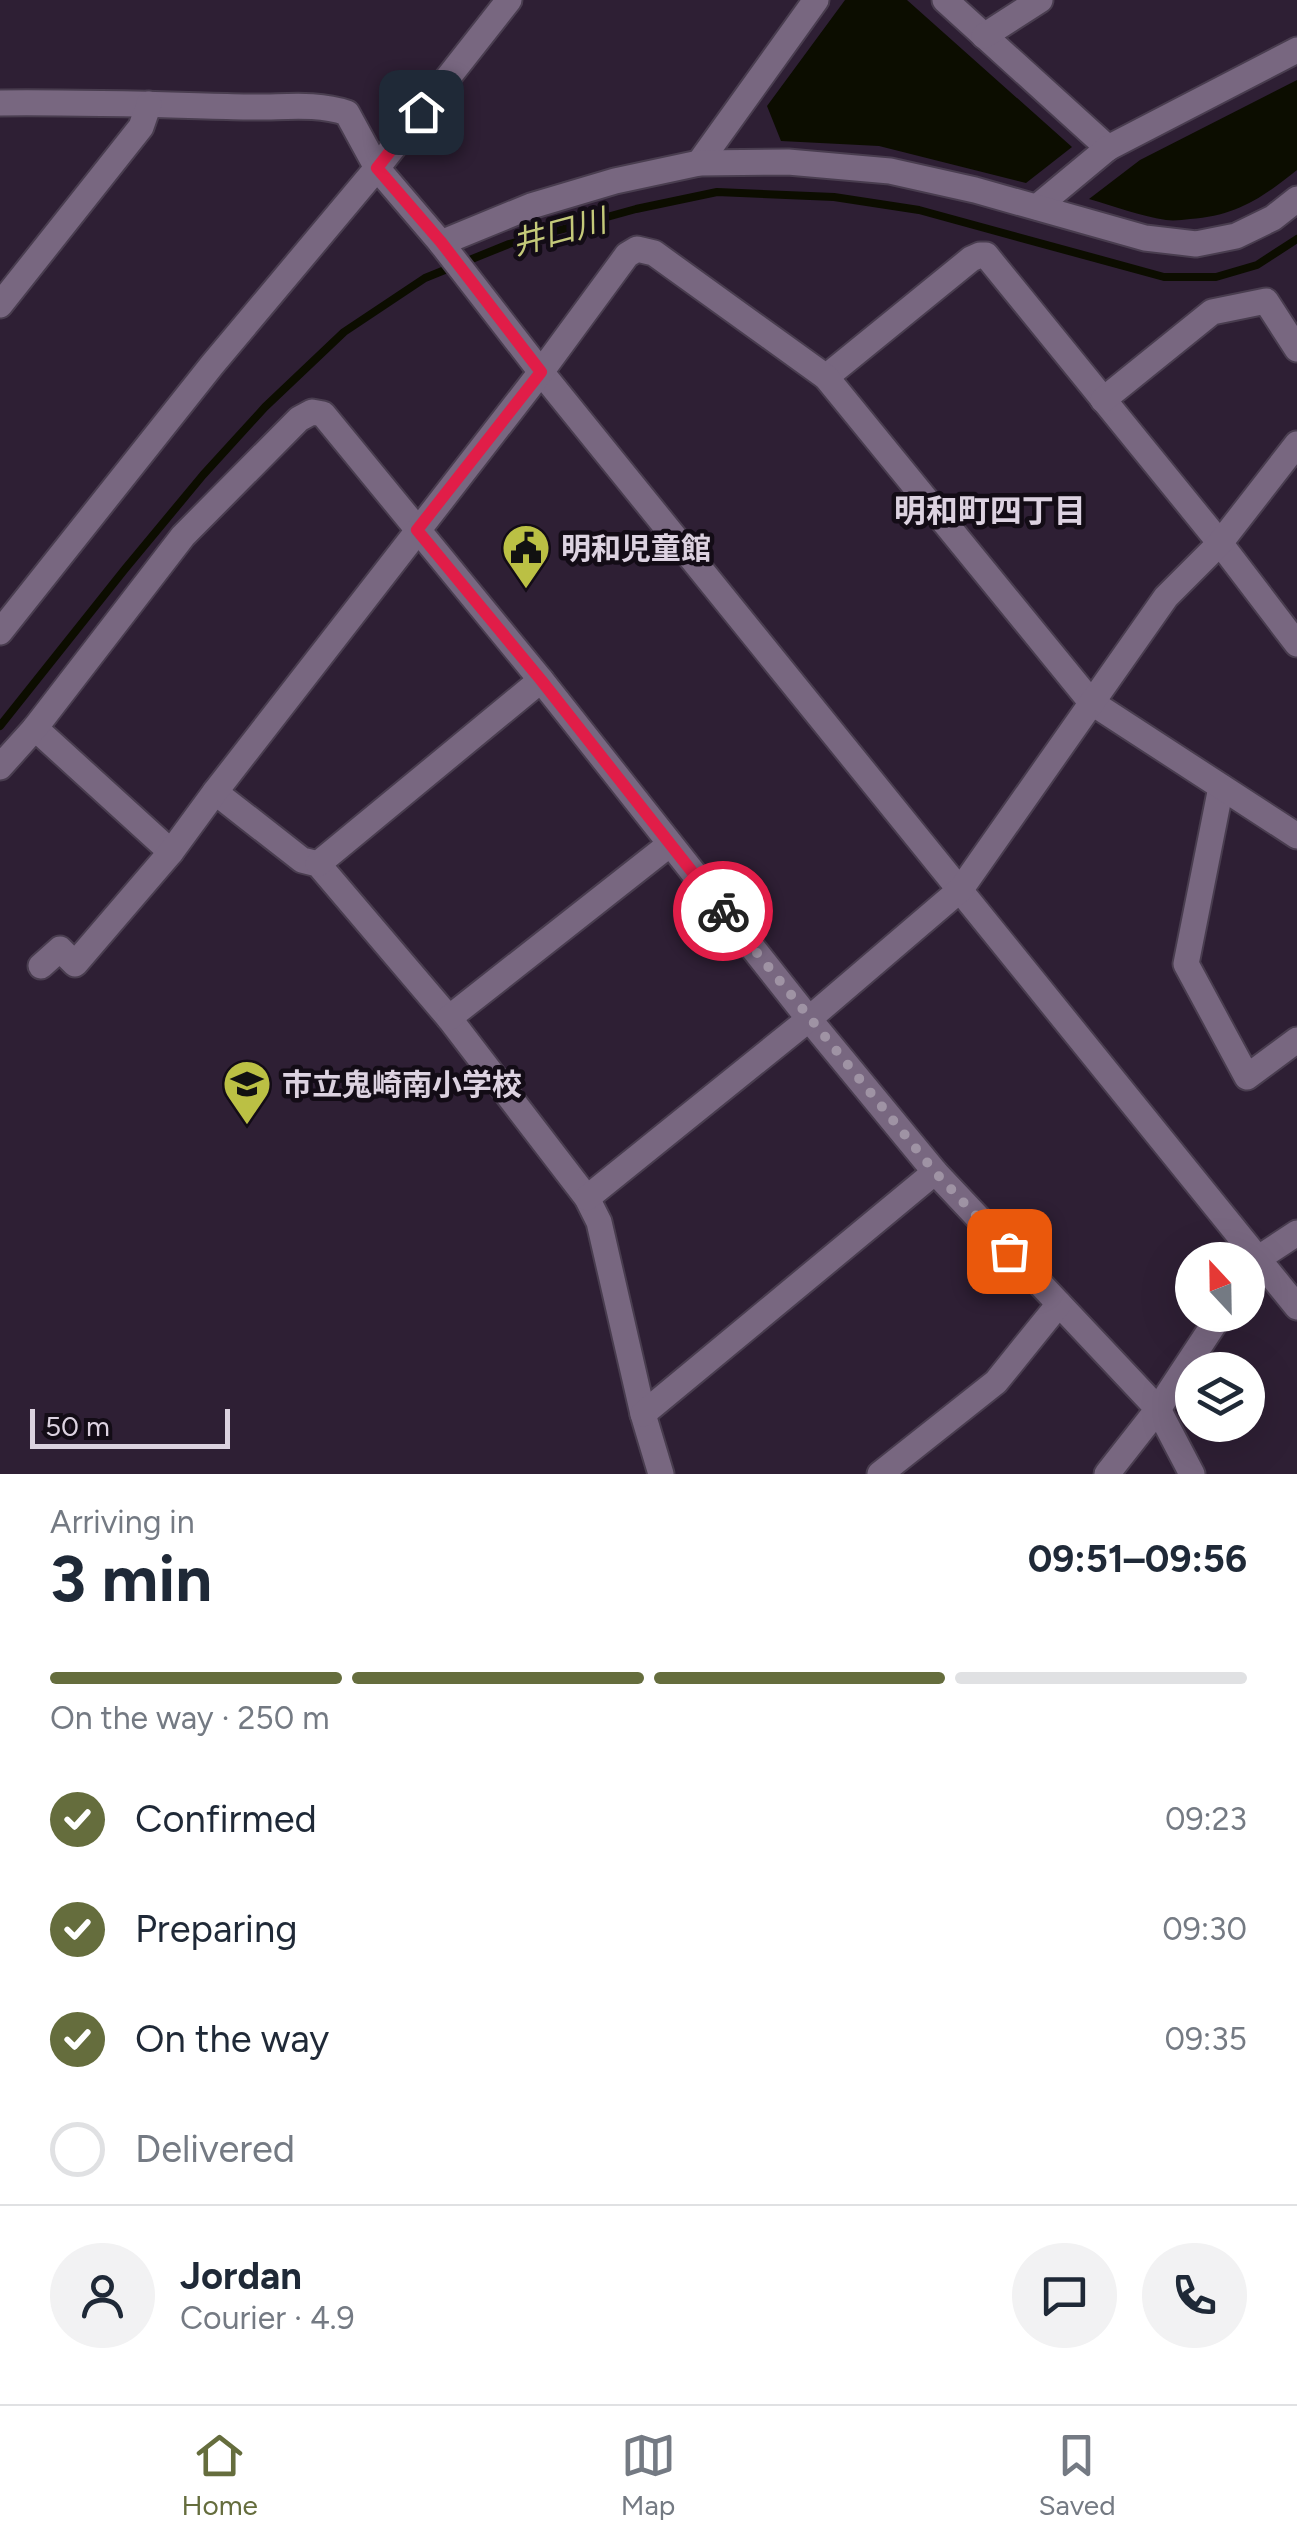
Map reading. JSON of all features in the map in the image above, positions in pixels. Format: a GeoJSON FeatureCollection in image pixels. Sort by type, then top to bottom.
{"type":"FeatureCollection","features":[{"type":"Feature","properties":{"kind":"street"},"geometry":{"type":"LineString","coordinates":[[0,632],[509,0]]}},
{"type":"Feature","properties":{"kind":"street"},"geometry":{"type":"LineString","coordinates":[[700,164],[816,0]]}},
{"type":"Feature","properties":{"kind":"street"},"geometry":{"type":"LineString","coordinates":[[946,0],[1108,148]]}},
{"type":"Feature","properties":{"kind":"street"},"geometry":{"type":"LineString","coordinates":[[984,36],[1040,0]]}},
{"type":"Feature","properties":{"kind":"street"},"geometry":{"type":"LineString","coordinates":[[1037,207],[1108,148],[1297,50]]}},
{"type":"Feature","properties":{"kind":"street"},"geometry":{"type":"LineString","coordinates":[[2,101],[328,106],[347,113],[377,168],[441,242],[541,372],[962,889],[1234,1242]]}},
{"type":"Feature","properties":{"kind":"street"},"geometry":{"type":"LineString","coordinates":[[0,305],[141,127],[149,104]]}},
{"type":"Feature","properties":{"kind":"street"},"geometry":{"type":"LineString","coordinates":[[441,242],[565,196],[615,181],[700,164],[788,162],[890,171],[975,190],[1145,238],[1196,244],[1236,236],[1273,218],[1297,198]]}},
{"type":"Feature","properties":{"kind":"street"},"geometry":{"type":"LineString","coordinates":[[42,966],[60,949],[75,964],[171,852],[628,255],[640,249],[654,253],[826,376],[1091,702],[1297,836]]}},
{"type":"Feature","properties":{"kind":"street"},"geometry":{"type":"LineString","coordinates":[[826,376],[971,259],[983,254],[1295,637]]}},
{"type":"Feature","properties":{"kind":"street"},"geometry":{"type":"LineString","coordinates":[[1102,400],[1212,312],[1266,301],[1297,349]]}},
{"type":"Feature","properties":{"kind":"street"},"geometry":{"type":"LineString","coordinates":[[0,767],[35,728],[182,536],[298,419],[312,412],[323,414],[935,1172],[1158,1409],[1192,1474]]}},
{"type":"Feature","properties":{"kind":"street"},"geometry":{"type":"LineString","coordinates":[[587,1198],[809,1019],[962,889],[1166,596],[1220,543],[1297,444]]}},
{"type":"Feature","properties":{"kind":"street"},"geometry":{"type":"LineString","coordinates":[[318,864],[541,680]]}},
{"type":"Feature","properties":{"kind":"street"},"geometry":{"type":"LineString","coordinates":[[35,728],[171,852]]}},
{"type":"Feature","properties":{"kind":"street"},"geometry":{"type":"LineString","coordinates":[[1220,786],[1186,964],[1247,1077],[1297,1040]]}},
{"type":"Feature","properties":{"kind":"street"},"geometry":{"type":"LineString","coordinates":[[215,792],[302,860],[318,864],[449,1018],[587,1198],[599,1222],[643,1414],[662,1474]]}},
{"type":"Feature","properties":{"kind":"street"},"geometry":{"type":"LineString","coordinates":[[449,1018],[670,844]]}},
{"type":"Feature","properties":{"kind":"street"},"geometry":{"type":"LineString","coordinates":[[643,1414],[935,1172]]}},
{"type":"Feature","properties":{"kind":"street"},"geometry":{"type":"LineString","coordinates":[[1265,1257],[1297,1232]]}},
{"type":"Feature","properties":{"kind":"street"},"geometry":{"type":"LineString","coordinates":[[1265,1277],[1297,1307]]}},
{"type":"Feature","properties":{"kind":"street"},"geometry":{"type":"LineString","coordinates":[[880,1474],[996,1382],[1059,1304]]}},
{"type":"Feature","properties":{"kind":"street"},"geometry":{"type":"LineString","coordinates":[[1107,1474],[1158,1409],[1209,1332]]}},
{"type":"Feature","properties":{"kind":"shaded area"},"geometry":{"type":"Polygon","coordinates":[[[845,0],[907,0],[1072,147],[1026,183],[879,146],[781,141],[767,106],[845,0]]]}},
{"type":"Feature","properties":{"kind":"shaded area"},"geometry":{"type":"Polygon","coordinates":[[[1297,80],[1297,170],[1260,197],[1221,214],[1175,220],[1089,199],[1140,160],[1297,80]]]}},
{"type":"Feature","properties":{"kind":"waterway","name":"井口川"},"geometry":{"type":"LineString","coordinates":[[0,726],[203,475],[265,407],[344,332],[425,278],[509,244],[636,209],[717,192],[834,197],[919,210],[1164,277],[1216,277],[1257,265],[1297,239]]}},
{"type":"Feature","properties":{"kind":"way so far"},"geometry":{"type":"LineString","coordinates":[[723,911],[935,1172],[1009,1251]]}},
{"type":"Feature","properties":{"kind":"place","name":"明和児童館"},"geometry":{"type":"Point","coordinates":[526,590]}},
{"type":"Feature","properties":{"kind":"place","name":"市立鬼崎南小学校"},"geometry":{"type":"Point","coordinates":[247,1126]}},
{"type":"Feature","properties":{"kind":"district","name":"明和町四丁目"},"geometry":{"type":"Point","coordinates":[990,511]}},
{"type":"Feature","properties":{"kind":"route"},"geometry":{"type":"LineString","coordinates":[[421,112],[377,168],[441,242],[541,372],[417,530],[723,911]]}}]}
